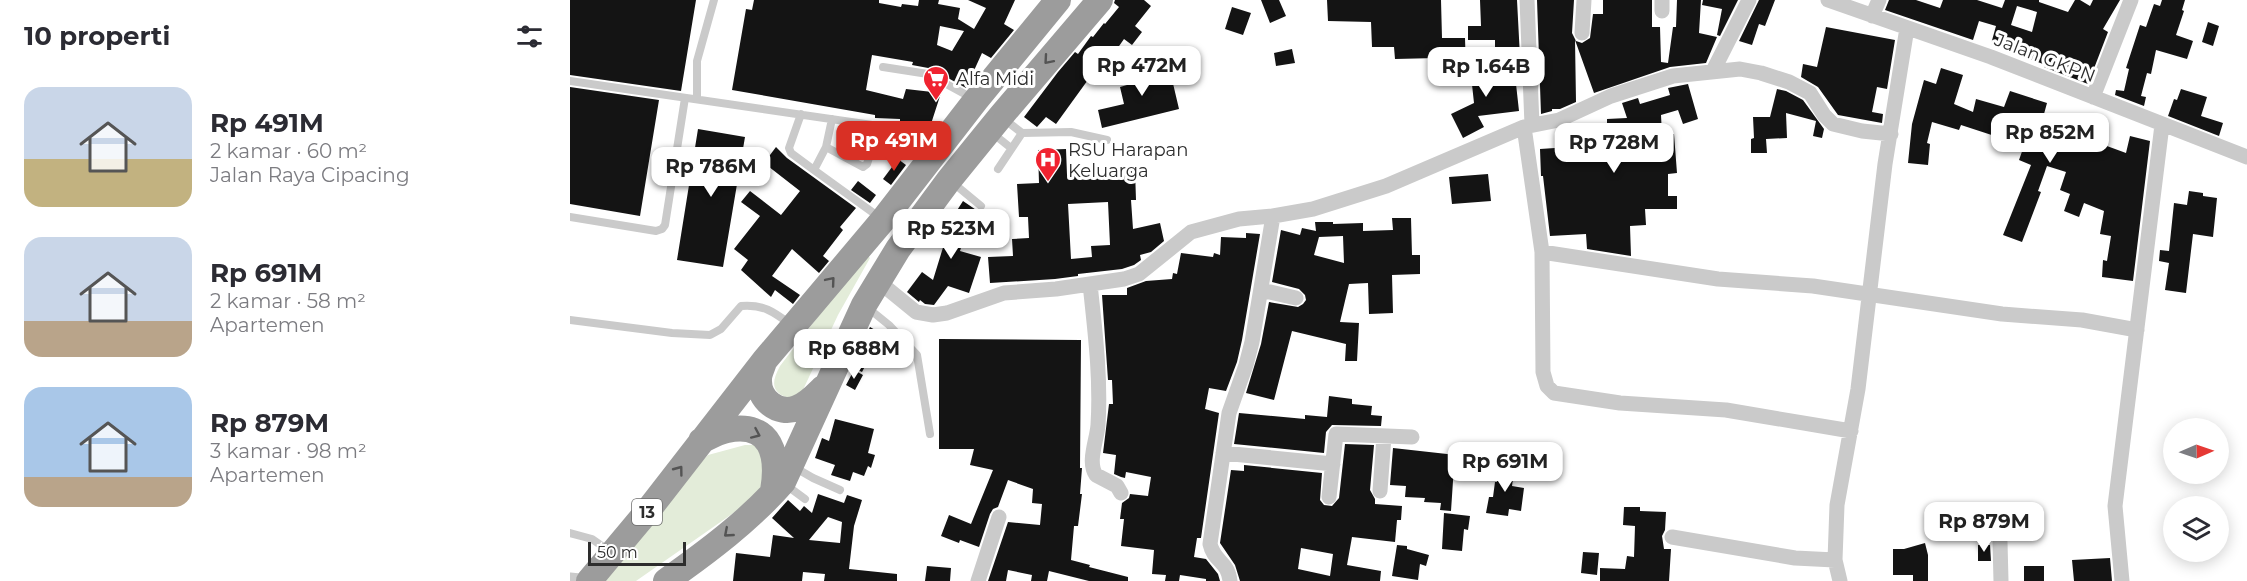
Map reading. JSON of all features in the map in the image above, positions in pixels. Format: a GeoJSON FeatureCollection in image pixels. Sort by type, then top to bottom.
{"type":"FeatureCollection","features":[{"type":"Feature","properties":{"kind":"highway","name":"13"},"geometry":{"type":"LineString","coordinates":[[589,581],[646,513],[793,326],[883,220],[976,100],[1058,0]]}},
{"type":"Feature","properties":{"kind":"highway"},"geometry":{"type":"LineString","coordinates":[[666,581],[697,559],[782,480],[864,305],[898,249],[995,123],[1100,0]]}},
{"type":"Feature","properties":{"kind":"highway"},"geometry":{"type":"LineString","coordinates":[[765,361],[759,378],[760,392],[771,405],[784,411],[795,410],[807,403],[826,386]]}},
{"type":"Feature","properties":{"kind":"highway"},"geometry":{"type":"LineString","coordinates":[[701,441],[727,430],[744,429],[758,432],[770,442],[775,454],[776,473],[782,480]]}},
{"type":"Feature","properties":{"kind":"street"},"geometry":{"type":"LineString","coordinates":[[1527,0],[1528,126],[1542,252],[1543,372],[1545,381],[1554,393],[1620,403],[1726,410],[1851,431]]}},
{"type":"Feature","properties":{"kind":"street"},"geometry":{"type":"LineString","coordinates":[[1582,33],[1584,0]]}},
{"type":"Feature","properties":{"kind":"street"},"geometry":{"type":"LineString","coordinates":[[1713,71],[1749,0]]}},
{"type":"Feature","properties":{"kind":"street","name":"Jalan GKPN"},"geometry":{"type":"LineString","coordinates":[[1828,0],[1990,57],[2247,157]]}},
{"type":"Feature","properties":{"kind":"street"},"geometry":{"type":"LineString","coordinates":[[1872,16],[1879,0]]}},
{"type":"Feature","properties":{"kind":"street"},"geometry":{"type":"LineString","coordinates":[[2093,98],[2131,0]]}},
{"type":"Feature","properties":{"kind":"street"},"geometry":{"type":"LineString","coordinates":[[1840,581],[1835,560],[1837,506],[1851,431],[1907,28]]}},
{"type":"Feature","properties":{"kind":"street"},"geometry":{"type":"LineString","coordinates":[[878,281],[916,312],[933,315],[947,313],[1004,293],[1118,281],[1139,274],[1191,232],[1239,219],[1313,209],[1386,186],[1528,126],[1559,120],[1611,96],[1666,78],[1713,71],[1740,69],[1789,82],[1810,93],[1824,115],[1833,124],[1862,131],[1891,134]]}},
{"type":"Feature","properties":{"kind":"street"},"geometry":{"type":"LineString","coordinates":[[2122,581],[2115,506],[2162,125]]}},
{"type":"Feature","properties":{"kind":"street"},"geometry":{"type":"LineString","coordinates":[[1230,581],[1227,568],[1212,554],[1210,544],[1229,413],[1246,365],[1273,216]]}},
{"type":"Feature","properties":{"kind":"street"},"geometry":{"type":"LineString","coordinates":[[1542,252],[1718,279],[1813,286],[2002,314],[2082,320],[2137,330]]}},
{"type":"Feature","properties":{"kind":"street"},"geometry":{"type":"LineString","coordinates":[[1090,284],[1098,393],[1098,426],[1092,467],[1096,475],[1117,486],[1120,493]]}},
{"type":"Feature","properties":{"kind":"street"},"geometry":{"type":"LineString","coordinates":[[1261,290],[1296,298]]}},
{"type":"Feature","properties":{"kind":"street"},"geometry":{"type":"LineString","coordinates":[[1329,497],[1336,434],[1412,437]]}},
{"type":"Feature","properties":{"kind":"street"},"geometry":{"type":"LineString","coordinates":[[1380,491],[1384,436]]}},
{"type":"Feature","properties":{"kind":"street"},"geometry":{"type":"LineString","coordinates":[[1223,453],[1333,464]]}},
{"type":"Feature","properties":{"kind":"street"},"geometry":{"type":"LineString","coordinates":[[978,581],[999,517]]}},
{"type":"Feature","properties":{"kind":"street"},"geometry":{"type":"LineString","coordinates":[[1672,537],[1795,558],[1835,560]]}},
{"type":"Feature","properties":{"kind":"street"},"geometry":{"type":"LineString","coordinates":[[2000,542],[2001,581]]}},
{"type":"Feature","properties":{"kind":"street"},"geometry":{"type":"LineString","coordinates":[[570,580],[580,581]]}},
{"type":"Feature","properties":{"kind":"lane"},"geometry":{"type":"LineString","coordinates":[[697,99],[697,61],[714,0]]}},
{"type":"Feature","properties":{"kind":"lane"},"geometry":{"type":"LineString","coordinates":[[883,67],[928,74],[976,100]]}},
{"type":"Feature","properties":{"kind":"lane"},"geometry":{"type":"LineString","coordinates":[[570,81],[879,126],[945,141]]}},
{"type":"Feature","properties":{"kind":"lane"},"geometry":{"type":"LineString","coordinates":[[570,217],[657,231],[662,229],[665,225],[685,98]]}},
{"type":"Feature","properties":{"kind":"lane"},"geometry":{"type":"LineString","coordinates":[[801,114],[789,148],[791,153],[883,220]]}},
{"type":"Feature","properties":{"kind":"lane"},"geometry":{"type":"LineString","coordinates":[[814,170],[826,147],[832,119]]}},
{"type":"Feature","properties":{"kind":"lane"},"geometry":{"type":"LineString","coordinates":[[995,123],[1022,133],[1071,132],[1107,141]]}},
{"type":"Feature","properties":{"kind":"lane"},"geometry":{"type":"LineString","coordinates":[[995,123],[1011,148]]}},
{"type":"Feature","properties":{"kind":"lane"},"geometry":{"type":"LineString","coordinates":[[826,147],[866,166],[879,126]]}},
{"type":"Feature","properties":{"kind":"lane"},"geometry":{"type":"LineString","coordinates":[[998,169],[1022,133]]}},
{"type":"Feature","properties":{"kind":"lane"},"geometry":{"type":"LineString","coordinates":[[949,180],[981,206]]}},
{"type":"Feature","properties":{"kind":"lane"},"geometry":{"type":"LineString","coordinates":[[570,320],[672,333],[710,335],[721,329],[741,306],[753,305],[765,307],[793,326]]}},
{"type":"Feature","properties":{"kind":"lane"},"geometry":{"type":"LineString","coordinates":[[864,305],[888,325],[916,355],[930,434]]}},
{"type":"Feature","properties":{"kind":"lane"},"geometry":{"type":"LineString","coordinates":[[782,480],[813,478],[840,490]]}},
{"type":"Feature","properties":{"kind":"lane"},"geometry":{"type":"LineString","coordinates":[[782,480],[804,499]]}},
{"type":"Feature","properties":{"kind":"lane"},"geometry":{"type":"LineString","coordinates":[[570,533],[592,539],[612,553]]}},
{"type":"Feature","properties":{"kind":"green space"},"geometry":{"type":"Polygon","coordinates":[[[866,254],[870,258],[838,315],[802,392],[792,399],[785,397],[777,391],[774,383],[780,366],[866,254]]]}},
{"type":"Feature","properties":{"kind":"green space"},"geometry":{"type":"Polygon","coordinates":[[[745,445],[757,445],[766,452],[762,493],[636,581],[601,581],[665,499],[708,455],[745,445]]]}},
{"type":"Feature","properties":{"kind":"building"},"geometry":{"type":"Polygon","coordinates":[[[570,0],[696,0],[681,91],[570,75],[570,0]]]}},
{"type":"Feature","properties":{"kind":"building"},"geometry":{"type":"Polygon","coordinates":[[[754,0],[879,0],[879,3],[901,7],[902,4],[918,6],[919,0],[939,0],[938,4],[960,8],[958,19],[974,29],[986,8],[968,0],[1015,0],[1004,24],[1014,30],[991,58],[982,53],[966,88],[939,73],[939,70],[912,65],[913,62],[872,55],[866,90],[903,99],[906,89],[941,93],[930,127],[900,124],[900,119],[875,118],[875,115],[732,90],[746,9],[752,10],[754,0]],[[940,26],[937,45],[952,51],[964,31],[940,26]]]}},
{"type":"Feature","properties":{"kind":"building"},"geometry":{"type":"Polygon","coordinates":[[[1115,0],[1144,0],[1151,6],[1135,26],[1142,32],[1132,45],[1124,39],[1103,69],[1098,66],[1056,124],[1046,117],[1037,127],[1024,117],[1075,52],[1078,54],[1091,36],[1093,37],[1119,7],[1114,3],[1115,0]]]}},
{"type":"Feature","properties":{"kind":"building"},"geometry":{"type":"Polygon","coordinates":[[[1261,0],[1279,0],[1286,16],[1270,23],[1261,0]]]}},
{"type":"Feature","properties":{"kind":"building"},"geometry":{"type":"Polygon","coordinates":[[[1327,0],[1441,0],[1442,38],[1465,38],[1466,72],[1438,70],[1437,58],[1395,59],[1394,47],[1372,47],[1371,22],[1328,21],[1327,0]]]}},
{"type":"Feature","properties":{"kind":"building"},"geometry":{"type":"Polygon","coordinates":[[[1480,0],[1517,0],[1520,57],[1495,57],[1495,40],[1468,40],[1468,26],[1481,26],[1480,0]]]}},
{"type":"Feature","properties":{"kind":"building"},"geometry":{"type":"Polygon","coordinates":[[[1537,0],[1574,0],[1572,33],[1576,41],[1582,43],[1590,38],[1593,14],[1603,14],[1603,0],[1652,0],[1652,27],[1660,27],[1661,62],[1668,63],[1673,27],[1676,27],[1677,0],[1701,0],[1699,33],[1717,37],[1706,63],[1670,67],[1594,93],[1575,40],[1576,102],[1541,114],[1537,0]]]}},
{"type":"Feature","properties":{"kind":"building"},"geometry":{"type":"Polygon","coordinates":[[[1703,0],[1738,0],[1720,36],[1717,35],[1722,9],[1702,5],[1703,0]]]}},
{"type":"Feature","properties":{"kind":"building"},"geometry":{"type":"Polygon","coordinates":[[[1759,0],[1775,0],[1765,26],[1759,24],[1752,45],[1739,41],[1759,0]]]}},
{"type":"Feature","properties":{"kind":"building"},"geometry":{"type":"Polygon","coordinates":[[[1889,0],[1916,0],[1940,8],[1943,0],[1977,0],[2002,8],[2005,0],[2039,0],[2039,2],[2068,12],[2075,0],[2080,0],[2090,6],[2093,0],[2120,0],[2103,29],[2108,32],[2088,84],[1991,44],[1996,26],[1979,21],[1973,40],[1885,10],[1889,0]],[[2017,6],[2011,25],[2032,32],[2037,12],[2017,6]]]}},
{"type":"Feature","properties":{"kind":"building"},"geometry":{"type":"Polygon","coordinates":[[[2162,0],[2185,0],[2176,35],[2193,41],[2187,59],[2156,50],[2151,74],[2147,73],[2141,96],[2146,97],[2144,106],[2115,95],[2116,90],[2124,91],[2129,69],[2126,68],[2140,25],[2146,27],[2154,4],[2160,6],[2162,0]]]}},
{"type":"Feature","properties":{"kind":"building"},"geometry":{"type":"Polygon","coordinates":[[[1232,7],[1251,13],[1243,35],[1225,29],[1232,7]]]}},
{"type":"Feature","properties":{"kind":"building"},"geometry":{"type":"Polygon","coordinates":[[[2208,22],[2219,26],[2213,46],[2202,42],[2208,22]]]}},
{"type":"Feature","properties":{"kind":"building"},"geometry":{"type":"Polygon","coordinates":[[[1826,27],[1895,40],[1887,89],[1877,87],[1872,112],[1883,114],[1882,123],[1838,115],[1818,87],[1801,77],[1803,64],[1817,67],[1826,27]]]}},
{"type":"Feature","properties":{"kind":"building"},"geometry":{"type":"Polygon","coordinates":[[[1292,49],[1295,63],[1276,66],[1274,53],[1292,49]]]}},
{"type":"Feature","properties":{"kind":"building"},"geometry":{"type":"Polygon","coordinates":[[[1501,62],[1504,86],[1516,84],[1519,111],[1478,116],[1484,127],[1463,138],[1451,114],[1474,103],[1470,66],[1501,62]]]}},
{"type":"Feature","properties":{"kind":"building"},"geometry":{"type":"Polygon","coordinates":[[[1155,63],[1157,78],[1171,75],[1179,109],[1102,128],[1098,110],[1124,104],[1120,87],[1127,85],[1125,66],[1155,63]]]}},
{"type":"Feature","properties":{"kind":"building"},"geometry":{"type":"Polygon","coordinates":[[[1941,68],[1963,75],[1954,104],[1973,112],[1976,99],[2004,107],[2010,91],[2047,103],[2044,114],[2076,125],[2078,120],[2101,128],[2096,142],[2126,153],[2130,136],[2150,141],[2133,281],[2102,277],[2103,260],[2107,261],[2111,236],[2100,234],[2104,211],[2084,203],[2079,217],[2064,211],[2070,194],[2060,190],[2066,172],[2047,166],[2038,191],[2041,192],[2022,242],[2003,235],[2031,165],[2019,160],[2025,143],[2036,147],[2043,127],[2018,118],[2010,141],[1961,125],[1959,130],[1932,122],[1927,143],[1930,144],[1928,165],[1908,163],[1912,124],[1924,80],[1936,84],[1941,68]]]}},
{"type":"Feature","properties":{"kind":"building"},"geometry":{"type":"Polygon","coordinates":[[[1688,84],[1698,119],[1683,124],[1678,110],[1661,115],[1662,135],[1674,134],[1677,173],[1668,174],[1668,196],[1677,196],[1677,209],[1645,209],[1646,225],[1630,226],[1631,256],[1587,249],[1586,234],[1550,236],[1543,176],[1541,176],[1540,149],[1555,148],[1555,140],[1595,139],[1594,124],[1607,124],[1607,119],[1627,118],[1622,103],[1638,98],[1640,104],[1670,95],[1668,88],[1688,84]]]}},
{"type":"Feature","properties":{"kind":"building"},"geometry":{"type":"Polygon","coordinates":[[[570,87],[659,100],[640,216],[570,204],[570,87]]]}},
{"type":"Feature","properties":{"kind":"building"},"geometry":{"type":"Polygon","coordinates":[[[1777,89],[1803,100],[1824,129],[1822,138],[1813,136],[1816,121],[1786,113],[1787,138],[1766,139],[1767,153],[1751,153],[1751,139],[1754,138],[1753,117],[1770,117],[1777,89]]]}},
{"type":"Feature","properties":{"kind":"building"},"geometry":{"type":"Polygon","coordinates":[[[2181,89],[2207,97],[2201,116],[2223,123],[2219,136],[2168,116],[2174,99],[2177,100],[2181,89]]]}},
{"type":"Feature","properties":{"kind":"building"},"geometry":{"type":"Polygon","coordinates":[[[698,129],[745,137],[723,267],[677,260],[698,129]]]}},
{"type":"Feature","properties":{"kind":"building"},"geometry":{"type":"Polygon","coordinates":[[[776,147],[787,158],[856,208],[840,227],[843,230],[823,256],[829,261],[819,273],[792,249],[772,276],[800,295],[793,304],[775,290],[771,297],[741,270],[748,260],[734,249],[760,216],[741,202],[750,191],[781,215],[800,191],[764,163],[776,147]]]}},
{"type":"Feature","properties":{"kind":"building"},"geometry":{"type":"Polygon","coordinates":[[[1066,149],[1067,175],[1123,173],[1123,171],[1135,170],[1136,200],[1131,200],[1133,229],[1160,223],[1164,241],[1151,252],[1140,255],[1141,260],[1134,265],[1122,269],[1055,279],[990,283],[988,257],[1013,256],[1012,239],[1029,238],[1028,217],[1019,217],[1017,184],[1039,183],[1038,150],[1066,149]],[[1108,202],[1068,204],[1071,259],[1092,257],[1091,246],[1110,245],[1108,202]]]}},
{"type":"Feature","properties":{"kind":"building"},"geometry":{"type":"Polygon","coordinates":[[[898,159],[906,165],[891,185],[883,179],[898,159]]]}},
{"type":"Feature","properties":{"kind":"building"},"geometry":{"type":"Polygon","coordinates":[[[1488,174],[1491,201],[1452,204],[1449,177],[1488,174]]]}},
{"type":"Feature","properties":{"kind":"building"},"geometry":{"type":"Polygon","coordinates":[[[858,181],[876,195],[870,203],[851,190],[858,181]]]}},
{"type":"Feature","properties":{"kind":"building"},"geometry":{"type":"Polygon","coordinates":[[[2189,191],[2217,198],[2213,237],[2193,234],[2186,293],[2165,290],[2169,263],[2159,261],[2160,250],[2169,251],[2174,203],[2187,205],[2189,191]]]}},
{"type":"Feature","properties":{"kind":"building"},"geometry":{"type":"Polygon","coordinates":[[[963,201],[985,216],[976,230],[968,225],[960,251],[981,257],[969,293],[948,286],[934,305],[925,304],[920,300],[919,302],[907,292],[922,272],[933,280],[945,241],[943,241],[947,226],[963,201]]]}},
{"type":"Feature","properties":{"kind":"building"},"geometry":{"type":"Polygon","coordinates":[[[1392,218],[1411,218],[1412,255],[1420,255],[1420,274],[1392,275],[1393,313],[1369,314],[1368,283],[1349,284],[1340,322],[1359,323],[1357,361],[1345,361],[1346,344],[1292,331],[1274,400],[1246,393],[1261,344],[1269,302],[1298,307],[1306,300],[1305,295],[1299,289],[1272,282],[1281,230],[1300,235],[1302,228],[1316,231],[1315,222],[1333,222],[1333,224],[1363,223],[1363,231],[1393,230],[1392,218]],[[1343,236],[1319,237],[1314,255],[1344,263],[1343,236]]]}},
{"type":"Feature","properties":{"kind":"building"},"geometry":{"type":"Polygon","coordinates":[[[1246,233],[1260,234],[1237,362],[1226,391],[1209,388],[1205,409],[1219,413],[1201,538],[1197,538],[1194,557],[1206,559],[1218,574],[1220,581],[1206,581],[1206,579],[1180,575],[1179,581],[1165,581],[1166,575],[1152,574],[1154,550],[1121,546],[1124,519],[1120,519],[1122,503],[1129,498],[1130,494],[1148,496],[1151,477],[1126,472],[1125,478],[1114,474],[1116,455],[1103,453],[1109,404],[1113,404],[1112,380],[1108,380],[1102,295],[1127,295],[1127,288],[1146,281],[1172,279],[1173,273],[1177,274],[1181,253],[1213,257],[1214,253],[1220,255],[1221,237],[1246,238],[1246,233]]]}},
{"type":"Feature","properties":{"kind":"building"},"geometry":{"type":"Polygon","coordinates":[[[870,327],[882,334],[862,372],[852,367],[870,327]]]}},
{"type":"Feature","properties":{"kind":"building"},"geometry":{"type":"Polygon","coordinates":[[[939,339],[1081,340],[1080,468],[1082,468],[1080,494],[1082,494],[1078,526],[1074,526],[1071,560],[1128,577],[1128,581],[1089,581],[1049,571],[1047,581],[1031,581],[1032,575],[1008,570],[1006,581],[988,581],[1008,522],[1040,525],[1042,504],[1032,503],[1033,489],[1008,480],[998,507],[990,514],[979,547],[941,536],[949,515],[971,524],[993,470],[970,465],[974,449],[939,449],[939,339]]]}},
{"type":"Feature","properties":{"kind":"building"},"geometry":{"type":"Polygon","coordinates":[[[854,370],[863,375],[855,390],[846,385],[854,370]]]}},
{"type":"Feature","properties":{"kind":"building"},"geometry":{"type":"Polygon","coordinates":[[[1329,396],[1352,399],[1352,404],[1372,406],[1371,415],[1382,416],[1381,426],[1332,425],[1326,432],[1324,453],[1234,444],[1239,413],[1305,419],[1305,415],[1327,417],[1329,396]]]}},
{"type":"Feature","properties":{"kind":"building"},"geometry":{"type":"Polygon","coordinates":[[[835,419],[874,429],[868,453],[875,455],[871,468],[868,466],[864,476],[853,472],[850,481],[831,475],[835,465],[815,458],[822,438],[829,441],[835,419]]]}},
{"type":"Feature","properties":{"kind":"building"},"geometry":{"type":"Polygon","coordinates":[[[1345,444],[1374,445],[1370,490],[1375,504],[1402,506],[1401,520],[1397,520],[1395,542],[1352,537],[1347,565],[1381,571],[1380,581],[1240,581],[1235,565],[1220,543],[1231,470],[1244,471],[1244,465],[1322,473],[1320,500],[1324,505],[1332,506],[1339,498],[1345,444]],[[1301,548],[1298,569],[1330,576],[1333,554],[1301,548]]]}},
{"type":"Feature","properties":{"kind":"building"},"geometry":{"type":"Polygon","coordinates":[[[1393,448],[1456,455],[1451,511],[1440,510],[1441,503],[1424,502],[1425,498],[1405,497],[1406,486],[1390,485],[1393,448]]]}},
{"type":"Feature","properties":{"kind":"building"},"geometry":{"type":"Polygon","coordinates":[[[1500,463],[1515,465],[1512,486],[1524,488],[1521,511],[1509,509],[1508,516],[1486,513],[1489,497],[1493,497],[1500,463]]]}},
{"type":"Feature","properties":{"kind":"building"},"geometry":{"type":"Polygon","coordinates":[[[818,494],[844,503],[847,495],[862,500],[854,526],[849,569],[897,574],[897,581],[824,581],[825,574],[803,572],[802,581],[733,581],[736,553],[770,557],[773,535],[794,538],[772,518],[788,500],[800,511],[804,506],[812,513],[818,494]],[[828,517],[809,540],[840,543],[842,522],[828,517]]]}},
{"type":"Feature","properties":{"kind":"building"},"geometry":{"type":"Polygon","coordinates":[[[1624,507],[1640,507],[1640,511],[1666,512],[1665,530],[1662,536],[1664,549],[1671,549],[1669,581],[1600,581],[1600,568],[1625,569],[1627,556],[1634,557],[1635,526],[1623,525],[1624,507]]]}},
{"type":"Feature","properties":{"kind":"building"},"geometry":{"type":"Polygon","coordinates":[[[1444,513],[1470,516],[1468,530],[1464,529],[1462,551],[1442,549],[1444,513]]]}},
{"type":"Feature","properties":{"kind":"building"},"geometry":{"type":"Polygon","coordinates":[[[1925,543],[1928,555],[1928,581],[1913,581],[1913,575],[1893,575],[1893,549],[1904,549],[1925,543]]]}},
{"type":"Feature","properties":{"kind":"building"},"geometry":{"type":"Polygon","coordinates":[[[1397,545],[1407,546],[1407,549],[1429,555],[1426,566],[1420,564],[1418,580],[1392,576],[1397,545]]]}},
{"type":"Feature","properties":{"kind":"building"},"geometry":{"type":"Polygon","coordinates":[[[1978,545],[1990,545],[1991,561],[1978,561],[1978,545]]]}},
{"type":"Feature","properties":{"kind":"building"},"geometry":{"type":"Polygon","coordinates":[[[1583,552],[1599,553],[1597,575],[1581,573],[1583,552]]]}},
{"type":"Feature","properties":{"kind":"building"},"geometry":{"type":"Polygon","coordinates":[[[2110,558],[2112,581],[2074,581],[2072,560],[2110,558]]]}},
{"type":"Feature","properties":{"kind":"building"},"geometry":{"type":"Polygon","coordinates":[[[927,566],[951,568],[950,581],[925,581],[927,566]]]}},
{"type":"Feature","properties":{"kind":"building"},"geometry":{"type":"Polygon","coordinates":[[[2024,566],[2044,566],[2044,581],[2024,581],[2024,566]]]}},
{"type":"Feature","properties":{"kind":"place","name":"Alfa Midi"},"geometry":{"type":"Point","coordinates":[936,102]}},
{"type":"Feature","properties":{"kind":"place","name":"RSU Harapan Keluarga"},"geometry":{"type":"Point","coordinates":[1048,183]}}]}
